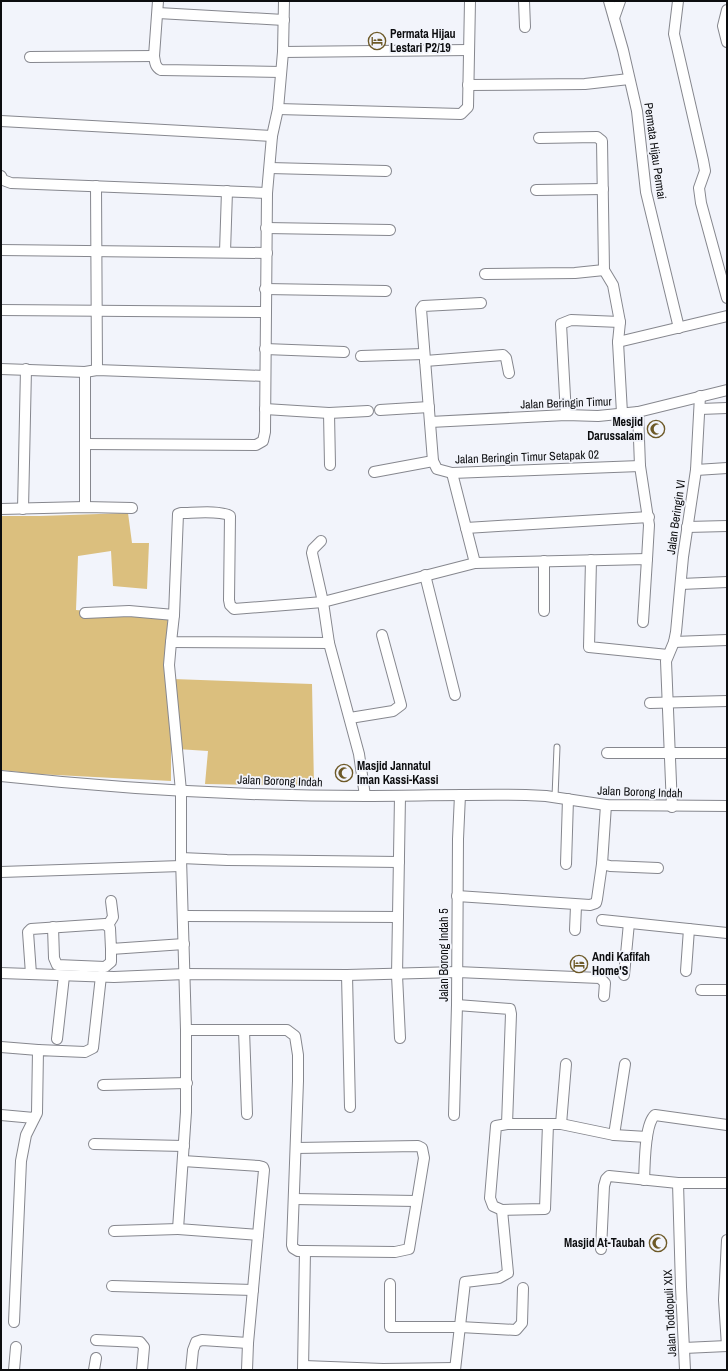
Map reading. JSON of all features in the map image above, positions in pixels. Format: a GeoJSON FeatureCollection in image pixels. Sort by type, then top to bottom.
{"type":"FeatureCollection","features":[{"type":"Feature","properties":{"kind":"street"},"geometry":{"type":"LineString","coordinates":[[158,1],[154,56],[155,64],[161,70],[281,72]]}},
{"type":"Feature","properties":{"kind":"street"},"geometry":{"type":"LineString","coordinates":[[86,444],[256,445],[263,441],[265,410],[267,193],[272,136],[278,109],[283,52],[284,1]]}},
{"type":"Feature","properties":{"kind":"street"},"geometry":{"type":"LineString","coordinates":[[278,109],[457,115],[464,112],[468,106],[470,1]]}},
{"type":"Feature","properties":{"kind":"street"},"geometry":{"type":"LineString","coordinates":[[524,1],[525,27]]}},
{"type":"Feature","properties":{"kind":"street","name":"Permata Hijau Permai"},"geometry":{"type":"LineString","coordinates":[[608,1],[614,18],[637,111],[646,192],[679,328]]}},
{"type":"Feature","properties":{"kind":"street"},"geometry":{"type":"LineString","coordinates":[[614,18],[620,1]]}},
{"type":"Feature","properties":{"kind":"street"},"geometry":{"type":"LineString","coordinates":[[678,1],[674,34],[705,171],[699,188],[701,203],[727,298]]}},
{"type":"Feature","properties":{"kind":"street"},"geometry":{"type":"LineString","coordinates":[[727,10],[723,26],[727,42]]}},
{"type":"Feature","properties":{"kind":"street"},"geometry":{"type":"LineString","coordinates":[[158,13],[284,20]]}},
{"type":"Feature","properties":{"kind":"street"},"geometry":{"type":"LineString","coordinates":[[283,52],[469,50]]}},
{"type":"Feature","properties":{"kind":"street"},"geometry":{"type":"LineString","coordinates":[[30,57],[154,56]]}},
{"type":"Feature","properties":{"kind":"street"},"geometry":{"type":"LineString","coordinates":[[468,85],[585,84],[629,79]]}},
{"type":"Feature","properties":{"kind":"street"},"geometry":{"type":"LineString","coordinates":[[1,121],[272,136]]}},
{"type":"Feature","properties":{"kind":"street"},"geometry":{"type":"LineString","coordinates":[[539,138],[597,137],[602,141],[604,270],[613,285],[620,322],[618,342],[622,413]]}},
{"type":"Feature","properties":{"kind":"street"},"geometry":{"type":"LineString","coordinates":[[270,168],[386,171]]}},
{"type":"Feature","properties":{"kind":"street"},"geometry":{"type":"LineString","coordinates":[[1,176],[3,180],[12,183],[267,193]]}},
{"type":"Feature","properties":{"kind":"street"},"geometry":{"type":"LineString","coordinates":[[96,186],[98,251],[97,370]]}},
{"type":"Feature","properties":{"kind":"street"},"geometry":{"type":"LineString","coordinates":[[536,190],[603,189]]}},
{"type":"Feature","properties":{"kind":"street"},"geometry":{"type":"LineString","coordinates":[[225,252],[227,191]]}},
{"type":"Feature","properties":{"kind":"street"},"geometry":{"type":"LineString","coordinates":[[266,228],[390,230]]}},
{"type":"Feature","properties":{"kind":"street"},"geometry":{"type":"LineString","coordinates":[[1,250],[267,253]]}},
{"type":"Feature","properties":{"kind":"street"},"geometry":{"type":"LineString","coordinates":[[485,274],[575,273],[604,270]]}},
{"type":"Feature","properties":{"kind":"street"},"geometry":{"type":"LineString","coordinates":[[266,289],[386,291]]}},
{"type":"Feature","properties":{"kind":"street"},"geometry":{"type":"LineString","coordinates":[[374,472],[433,460],[421,314],[423,306],[481,302]]}},
{"type":"Feature","properties":{"kind":"street"},"geometry":{"type":"LineString","coordinates":[[1,310],[98,312],[266,312]]}},
{"type":"Feature","properties":{"kind":"street"},"geometry":{"type":"LineString","coordinates":[[618,342],[727,316]]}},
{"type":"Feature","properties":{"kind":"street"},"geometry":{"type":"LineString","coordinates":[[566,415],[561,324],[570,320],[620,322]]}},
{"type":"Feature","properties":{"kind":"street"},"geometry":{"type":"LineString","coordinates":[[265,349],[344,352]]}},
{"type":"Feature","properties":{"kind":"street"},"geometry":{"type":"LineString","coordinates":[[361,356],[424,358],[503,355],[506,358],[509,373]]}},
{"type":"Feature","properties":{"kind":"street"},"geometry":{"type":"LineString","coordinates":[[1,370],[85,372],[97,370],[265,376]]}},
{"type":"Feature","properties":{"kind":"street"},"geometry":{"type":"LineString","coordinates":[[23,509],[26,370]]}},
{"type":"Feature","properties":{"kind":"street"},"geometry":{"type":"LineString","coordinates":[[85,372],[85,506]]}},
{"type":"Feature","properties":{"kind":"street","name":"Jalan Beringin Timur"},"geometry":{"type":"LineString","coordinates":[[430,422],[566,415],[598,416],[638,412],[727,390]]}},
{"type":"Feature","properties":{"kind":"street","name":"Jalan Beringin VI"},"geometry":{"type":"LineString","coordinates":[[672,807],[665,668],[668,655],[674,642],[687,527],[696,470],[700,396]]}},
{"type":"Feature","properties":{"kind":"street"},"geometry":{"type":"LineString","coordinates":[[380,410],[429,407]]}},
{"type":"Feature","properties":{"kind":"street"},"geometry":{"type":"LineString","coordinates":[[700,409],[727,408]]}},
{"type":"Feature","properties":{"kind":"street"},"geometry":{"type":"LineString","coordinates":[[265,410],[329,413],[368,411]]}},
{"type":"Feature","properties":{"kind":"street"},"geometry":{"type":"LineString","coordinates":[[638,412],[640,466],[649,517],[648,559],[643,622]]}},
{"type":"Feature","properties":{"kind":"street"},"geometry":{"type":"LineString","coordinates":[[329,413],[330,465]]}},
{"type":"Feature","properties":{"kind":"street","name":"Jalan Beringin Timur Setapak 02"},"geometry":{"type":"LineString","coordinates":[[433,460],[437,470],[452,473],[640,466]]}},
{"type":"Feature","properties":{"kind":"street"},"geometry":{"type":"LineString","coordinates":[[696,470],[727,468]]}},
{"type":"Feature","properties":{"kind":"street"},"geometry":{"type":"LineString","coordinates":[[452,473],[475,563]]}},
{"type":"Feature","properties":{"kind":"street"},"geometry":{"type":"LineString","coordinates":[[1,509],[85,506],[132,508]]}},
{"type":"Feature","properties":{"kind":"street"},"geometry":{"type":"LineString","coordinates":[[178,1229],[187,1083],[181,862],[181,791],[169,665],[174,615],[178,514],[226,514],[230,516],[229,600],[231,607],[234,609],[323,602],[475,563],[648,559]]}},
{"type":"Feature","properties":{"kind":"street"},"geometry":{"type":"LineString","coordinates":[[466,528],[649,517]]}},
{"type":"Feature","properties":{"kind":"street"},"geometry":{"type":"LineString","coordinates":[[687,527],[727,526]]}},
{"type":"Feature","properties":{"kind":"street"},"geometry":{"type":"LineString","coordinates":[[322,541],[312,548],[312,553],[323,602],[328,643],[359,754],[365,796]]}},
{"type":"Feature","properties":{"kind":"street"},"geometry":{"type":"LineString","coordinates":[[591,560],[589,647],[668,655]]}},
{"type":"Feature","properties":{"kind":"street"},"geometry":{"type":"LineString","coordinates":[[544,561],[544,611]]}},
{"type":"Feature","properties":{"kind":"street"},"geometry":{"type":"LineString","coordinates":[[425,575],[455,695]]}},
{"type":"Feature","properties":{"kind":"street"},"geometry":{"type":"LineString","coordinates":[[681,584],[727,582]]}},
{"type":"Feature","properties":{"kind":"street"},"geometry":{"type":"LineString","coordinates":[[85,612],[129,611],[174,615]]}},
{"type":"Feature","properties":{"kind":"street"},"geometry":{"type":"LineString","coordinates":[[350,718],[393,711],[401,705],[382,635]]}},
{"type":"Feature","properties":{"kind":"street"},"geometry":{"type":"LineString","coordinates":[[674,642],[727,640]]}},
{"type":"Feature","properties":{"kind":"street"},"geometry":{"type":"LineString","coordinates":[[171,642],[328,643]]}},
{"type":"Feature","properties":{"kind":"street"},"geometry":{"type":"LineString","coordinates":[[650,703],[727,702]]}},
{"type":"Feature","properties":{"kind":"street"},"geometry":{"type":"LineString","coordinates":[[607,753],[727,753]]}},
{"type":"Feature","properties":{"kind":"street","name":"Jalan Borong Indah"},"geometry":{"type":"LineString","coordinates":[[1,776],[64,783],[181,791],[365,796],[460,794],[526,795],[555,797],[606,805],[672,807],[727,806]]}},
{"type":"Feature","properties":{"kind":"street","name":"Jalan Borong Indah 5"},"geometry":{"type":"LineString","coordinates":[[454,1115],[460,794]]}},
{"type":"Feature","properties":{"kind":"street"},"geometry":{"type":"LineString","coordinates":[[400,796],[397,975],[400,1038]]}},
{"type":"Feature","properties":{"kind":"street"},"geometry":{"type":"LineString","coordinates":[[566,864],[568,799]]}},
{"type":"Feature","properties":{"kind":"street"},"geometry":{"type":"LineString","coordinates":[[457,896],[576,906],[596,903],[602,864],[606,805]]}},
{"type":"Feature","properties":{"kind":"street"},"geometry":{"type":"LineString","coordinates":[[1,872],[227,860],[399,862]]}},
{"type":"Feature","properties":{"kind":"street"},"geometry":{"type":"LineString","coordinates":[[602,864],[658,868]]}},
{"type":"Feature","properties":{"kind":"street"},"geometry":{"type":"LineString","coordinates":[[53,927],[54,958],[57,965],[105,968],[111,962],[108,926],[113,917],[111,901]]}},
{"type":"Feature","properties":{"kind":"street"},"geometry":{"type":"LineString","coordinates":[[575,930],[576,906]]}},
{"type":"Feature","properties":{"kind":"street"},"geometry":{"type":"LineString","coordinates":[[183,916],[398,917]]}},
{"type":"Feature","properties":{"kind":"street"},"geometry":{"type":"LineString","coordinates":[[602,920],[727,933]]}},
{"type":"Feature","properties":{"kind":"street"},"geometry":{"type":"LineString","coordinates":[[624,975],[629,923]]}},
{"type":"Feature","properties":{"kind":"street"},"geometry":{"type":"LineString","coordinates":[[31,974],[28,932],[31,929],[108,926]]}},
{"type":"Feature","properties":{"kind":"street"},"geometry":{"type":"LineString","coordinates":[[686,972],[689,929]]}},
{"type":"Feature","properties":{"kind":"street"},"geometry":{"type":"LineString","coordinates":[[111,949],[184,944]]}},
{"type":"Feature","properties":{"kind":"street"},"geometry":{"type":"LineString","coordinates":[[1,973],[101,976],[185,974],[397,975],[457,972],[600,978],[605,983],[604,996]]}},
{"type":"Feature","properties":{"kind":"street"},"geometry":{"type":"LineString","coordinates":[[346,975],[350,1107]]}},
{"type":"Feature","properties":{"kind":"street"},"geometry":{"type":"LineString","coordinates":[[57,1038],[64,976]]}},
{"type":"Feature","properties":{"kind":"street"},"geometry":{"type":"LineString","coordinates":[[1,1047],[85,1052],[93,1048],[101,976]]}},
{"type":"Feature","properties":{"kind":"street"},"geometry":{"type":"LineString","coordinates":[[701,990],[727,990]]}},
{"type":"Feature","properties":{"kind":"street"},"geometry":{"type":"LineString","coordinates":[[457,1005],[510,1009],[507,1124]]}},
{"type":"Feature","properties":{"kind":"street"},"geometry":{"type":"LineString","coordinates":[[186,1030],[287,1030],[295,1036],[298,1055],[293,1248],[298,1251],[384,1252],[407,1250],[411,1244],[416,1201],[424,1158],[422,1148],[418,1146],[296,1148]]}},
{"type":"Feature","properties":{"kind":"street"},"geometry":{"type":"LineString","coordinates":[[244,1030],[247,1114]]}},
{"type":"Feature","properties":{"kind":"street"},"geometry":{"type":"LineString","coordinates":[[14,1322],[21,1161],[23,1144],[38,1105],[38,1050]]}},
{"type":"Feature","properties":{"kind":"street"},"geometry":{"type":"LineString","coordinates":[[561,1124],[566,1064]]}},
{"type":"Feature","properties":{"kind":"street"},"geometry":{"type":"LineString","coordinates":[[614,1135],[625,1064]]}},
{"type":"Feature","properties":{"kind":"street"},"geometry":{"type":"LineString","coordinates":[[103,1085],[187,1083]]}},
{"type":"Feature","properties":{"kind":"street"},"geometry":{"type":"LineString","coordinates":[[1,1115],[34,1118]]}},
{"type":"Feature","properties":{"kind":"street"},"geometry":{"type":"LineString","coordinates":[[644,1180],[647,1137],[652,1118],[655,1115],[727,1125]]}},
{"type":"Feature","properties":{"kind":"street"},"geometry":{"type":"LineString","coordinates":[[548,1124],[545,1209],[502,1210],[493,1206],[490,1198],[496,1126],[507,1124],[548,1124],[561,1124],[614,1135],[647,1137]]}},
{"type":"Feature","properties":{"kind":"street"},"geometry":{"type":"LineString","coordinates":[[94,1144],[184,1146]]}},
{"type":"Feature","properties":{"kind":"street"},"geometry":{"type":"LineString","coordinates":[[182,1161],[263,1167],[247,1370]]}},
{"type":"Feature","properties":{"kind":"street"},"geometry":{"type":"LineString","coordinates":[[601,1249],[606,1179],[608,1176],[678,1183],[727,1183]]}},
{"type":"Feature","properties":{"kind":"street","name":"Jalan Toddopuli XIX"},"geometry":{"type":"LineString","coordinates":[[678,1183],[685,1370]]}},
{"type":"Feature","properties":{"kind":"street"},"geometry":{"type":"LineString","coordinates":[[294,1199],[416,1201]]}},
{"type":"Feature","properties":{"kind":"street"},"geometry":{"type":"LineString","coordinates":[[305,1251],[303,1368],[456,1369],[465,1282],[499,1278],[508,1273],[502,1210]]}},
{"type":"Feature","properties":{"kind":"street"},"geometry":{"type":"LineString","coordinates":[[114,1231],[178,1229],[258,1235]]}},
{"type":"Feature","properties":{"kind":"street"},"geometry":{"type":"LineString","coordinates":[[684,1348],[727,1346],[727,1240]]}},
{"type":"Feature","properties":{"kind":"street"},"geometry":{"type":"LineString","coordinates":[[390,1284],[390,1327],[460,1327],[512,1330],[519,1328],[522,1323],[523,1288]]}},
{"type":"Feature","properties":{"kind":"street"},"geometry":{"type":"LineString","coordinates":[[112,1286],[253,1290]]}},
{"type":"Feature","properties":{"kind":"street"},"geometry":{"type":"LineString","coordinates":[[96,1340],[140,1342],[144,1347],[142,1370]]}},
{"type":"Feature","properties":{"kind":"street"},"geometry":{"type":"LineString","coordinates":[[191,1370],[193,1350],[196,1342],[202,1340],[248,1343]]}},
{"type":"Feature","properties":{"kind":"street"},"geometry":{"type":"LineString","coordinates":[[14,1370],[16,1347]]}},
{"type":"Feature","properties":{"kind":"street"},"geometry":{"type":"LineString","coordinates":[[94,1370],[96,1358]]}},
{"type":"Feature","properties":{"kind":"lane"},"geometry":{"type":"LineString","coordinates":[[555,797],[557,747]]}},
{"type":"Feature","properties":{"kind":"shaded area"},"geometry":{"type":"Polygon","coordinates":[[[128,513],[132,543],[149,543],[147,589],[113,586],[111,551],[78,556],[76,610],[168,618],[165,653],[171,726],[171,781],[37,774],[1,770],[1,516],[128,513]]]}},
{"type":"Feature","properties":{"kind":"shaded area"},"geometry":{"type":"Polygon","coordinates":[[[173,679],[312,684],[314,786],[205,784],[208,751],[177,749],[173,679]]]}},
{"type":"Feature","properties":{"kind":"place","name":"Permata Hijau Lestari P2/19"},"geometry":{"type":"Point","coordinates":[377,41]}},
{"type":"Feature","properties":{"kind":"place","name":"Mesjid Darussalam"},"geometry":{"type":"Point","coordinates":[656,429]}},
{"type":"Feature","properties":{"kind":"place","name":"Masjid Jannatul Iman Kassi-Kassi"},"geometry":{"type":"Point","coordinates":[344,773]}},
{"type":"Feature","properties":{"kind":"place","name":"Andi Kafifah Home'S"},"geometry":{"type":"Point","coordinates":[579,964]}},
{"type":"Feature","properties":{"kind":"place","name":"Masjid At-Taubah"},"geometry":{"type":"Point","coordinates":[658,1243]}}]}
